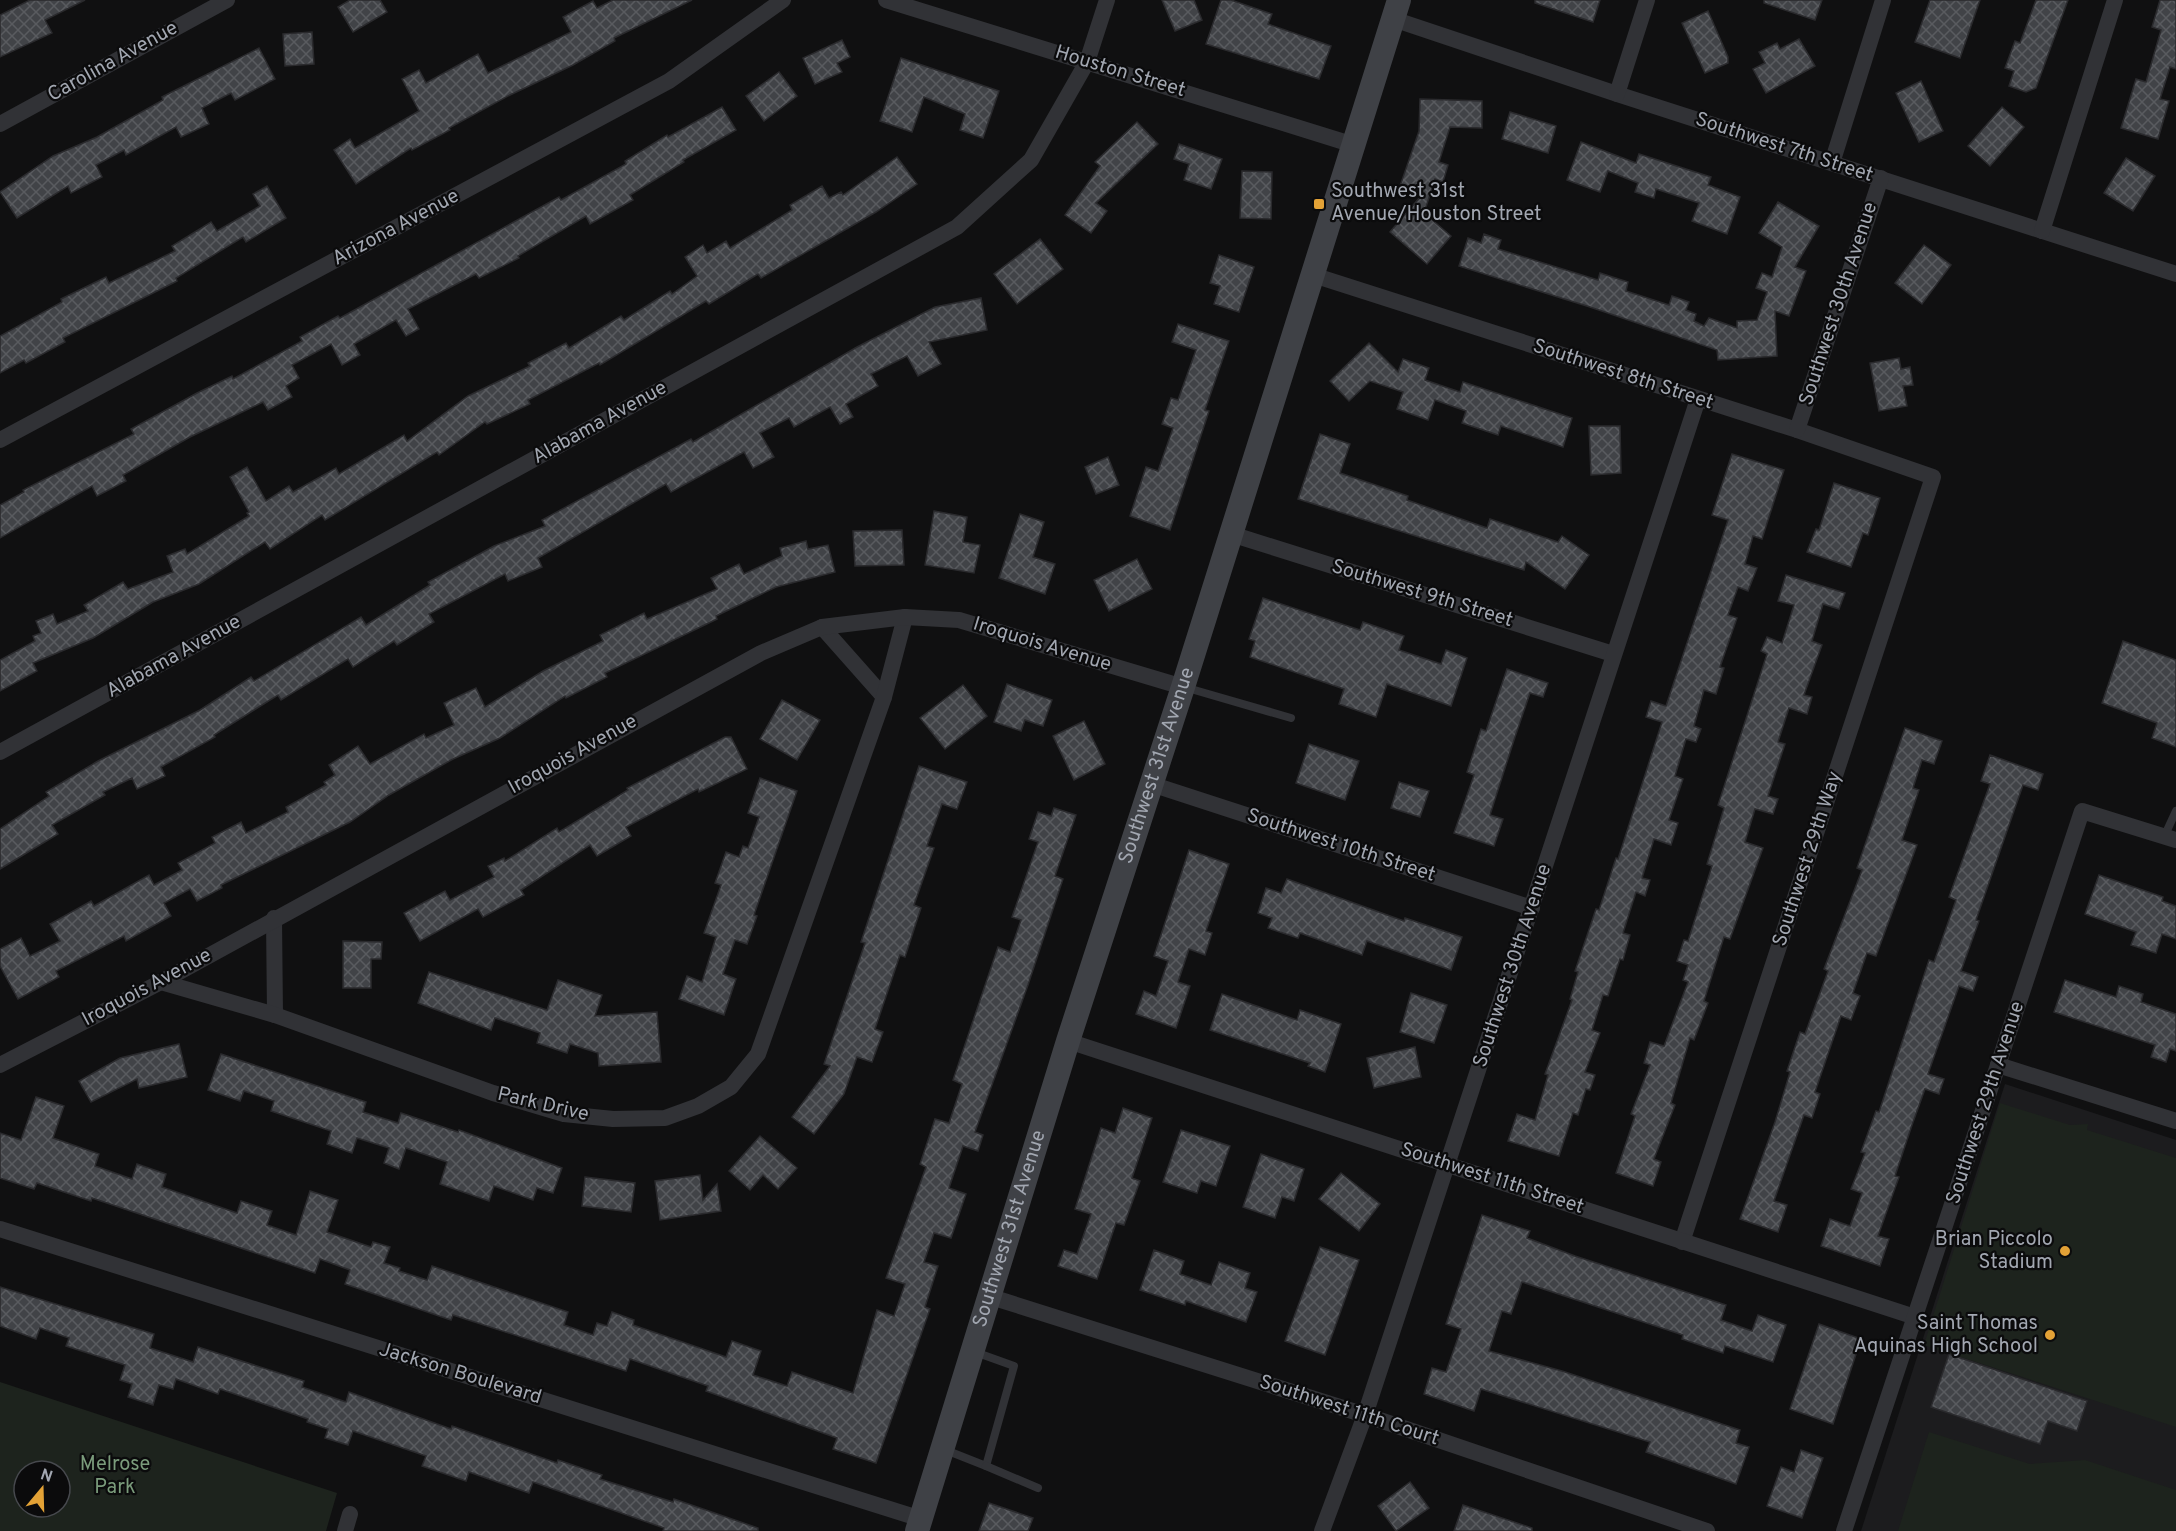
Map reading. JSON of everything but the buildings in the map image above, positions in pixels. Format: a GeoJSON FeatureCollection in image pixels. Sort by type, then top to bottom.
{"type":"FeatureCollection","features":[{"type":"Feature","properties":{"kind":"main road","name":"Southwest 31st Avenue"},"geometry":{"type":"LineString","coordinates":[[919,1525],[1068,1041],[1184,687],[1396,9]]}},
{"type":"Feature","properties":{"kind":"street","name":"Carolina Avenue"},"geometry":{"type":"LineString","coordinates":[[0,124],[227,0]]}},
{"type":"Feature","properties":{"kind":"street","name":"Arizona Avenue"},"geometry":{"type":"LineString","coordinates":[[0,440],[669,81],[783,0]]}},
{"type":"Feature","properties":{"kind":"street","name":"Houston Street"},"geometry":{"type":"LineString","coordinates":[[886,0],[1354,145]]}},
{"type":"Feature","properties":{"kind":"street","name":"Alabama Avenue"},"geometry":{"type":"LineString","coordinates":[[0,753],[957,227],[1030,160],[1087,62],[1107,0]]}},
{"type":"Feature","properties":{"kind":"street"},"geometry":{"type":"LineString","coordinates":[[1617,94],[1647,0]]}},
{"type":"Feature","properties":{"kind":"street"},"geometry":{"type":"LineString","coordinates":[[1832,163],[1883,0]]}},
{"type":"Feature","properties":{"kind":"street"},"geometry":{"type":"LineString","coordinates":[[2042,231],[2115,0]]}},
{"type":"Feature","properties":{"kind":"street","name":"Southwest 7th Street"},"geometry":{"type":"LineString","coordinates":[[1396,9],[1617,94],[2176,274]]}},
{"type":"Feature","properties":{"kind":"street","name":"Southwest 30th Avenue"},"geometry":{"type":"LineString","coordinates":[[1797,430],[1881,178]]}},
{"type":"Feature","properties":{"kind":"street","name":"Southwest 8th Street"},"geometry":{"type":"LineString","coordinates":[[1313,275],[1797,430],[1933,477]]}},
{"type":"Feature","properties":{"kind":"street","name":"Southwest 30th Avenue"},"geometry":{"type":"LineString","coordinates":[[1322,1531],[1365,1414],[1698,399]]}},
{"type":"Feature","properties":{"kind":"street","name":"Southwest 29th Way"},"geometry":{"type":"LineString","coordinates":[[1682,1242],[1933,477]]}},
{"type":"Feature","properties":{"kind":"street","name":"Southwest 9th Street"},"geometry":{"type":"LineString","coordinates":[[1231,534],[1613,654]]}},
{"type":"Feature","properties":{"kind":"street","name":"Iroquois Avenue"},"geometry":{"type":"LineString","coordinates":[[0,1065],[161,982],[761,653],[822,627],[905,617],[959,620],[1184,687]]}},
{"type":"Feature","properties":{"kind":"street","name":"Park Drive"},"geometry":{"type":"LineString","coordinates":[[161,982],[275,1016],[493,1093],[564,1114],[613,1119],[665,1118],[698,1106],[731,1087],[759,1054],[884,697],[905,617]]}},
{"type":"Feature","properties":{"kind":"street"},"geometry":{"type":"LineString","coordinates":[[822,627],[884,697]]}},
{"type":"Feature","properties":{"kind":"street","name":"Southwest 10th Street"},"geometry":{"type":"LineString","coordinates":[[1151,784],[1532,908]]}},
{"type":"Feature","properties":{"kind":"street","name":"Southwest 29th Avenue"},"geometry":{"type":"LineString","coordinates":[[1844,1531],[2082,811],[2170,838]]}},
{"type":"Feature","properties":{"kind":"street"},"geometry":{"type":"LineString","coordinates":[[274,918],[275,1016]]}},
{"type":"Feature","properties":{"kind":"street","name":"Southwest 11th Street"},"geometry":{"type":"LineString","coordinates":[[1068,1041],[1915,1317]]}},
{"type":"Feature","properties":{"kind":"street"},"geometry":{"type":"LineString","coordinates":[[1998,1065],[2176,1121]]}},
{"type":"Feature","properties":{"kind":"street","name":"Jackson Boulevard"},"geometry":{"type":"LineString","coordinates":[[0,1229],[919,1525]]}},
{"type":"Feature","properties":{"kind":"street","name":"Southwest 11th Court"},"geometry":{"type":"LineString","coordinates":[[988,1296],[1365,1414],[1707,1531]]}},
{"type":"Feature","properties":{"kind":"street"},"geometry":{"type":"LineString","coordinates":[[345,1531],[350,1514]]}},
{"type":"Feature","properties":{"kind":"lane"},"geometry":{"type":"LineString","coordinates":[[1184,687],[1291,718]]}},
{"type":"Feature","properties":{"kind":"lane"},"geometry":{"type":"LineString","coordinates":[[2170,838],[2176,811]]}},
{"type":"Feature","properties":{"kind":"lane"},"geometry":{"type":"LineString","coordinates":[[972,1351],[1014,1366],[986,1466]]}},
{"type":"Feature","properties":{"kind":"lane"},"geometry":{"type":"LineString","coordinates":[[942,1448],[1038,1488]]}},
{"type":"Feature","properties":{"kind":"shaded area","name":"Saint Thomas Aquinas High School"},"geometry":{"type":"Polygon","coordinates":[[[2005,1084],[2176,1140],[2176,1531],[1861,1531],[2005,1084]]]}},
{"type":"Feature","properties":{"kind":"green space","name":"Brian Piccolo Stadium"},"geometry":{"type":"Polygon","coordinates":[[[2000,1103],[2070,1125],[2088,1124],[2087,1130],[2176,1158],[2176,1427],[1924,1345],[2000,1103]]]}},
{"type":"Feature","properties":{"kind":"green space","name":"Melrose Park"},"geometry":{"type":"Polygon","coordinates":[[[0,1382],[337,1493],[326,1531],[0,1531],[0,1382]]]}},
{"type":"Feature","properties":{"kind":"green space"},"geometry":{"type":"Polygon","coordinates":[[[1929,1432],[2030,1464],[2085,1460],[2176,1490],[2176,1531],[1898,1531],[1929,1432]]]}},
{"type":"Feature","properties":{"kind":"place","name":"Southwest 31st Avenue/Houston Street"},"geometry":{"type":"Point","coordinates":[1319,204]}},
{"type":"Feature","properties":{"kind":"place","name":"Brian Piccolo Stadium"},"geometry":{"type":"Point","coordinates":[2065,1251]}},
{"type":"Feature","properties":{"kind":"place","name":"Saint Thomas Aquinas High School"},"geometry":{"type":"Point","coordinates":[2050,1335]}}]}
